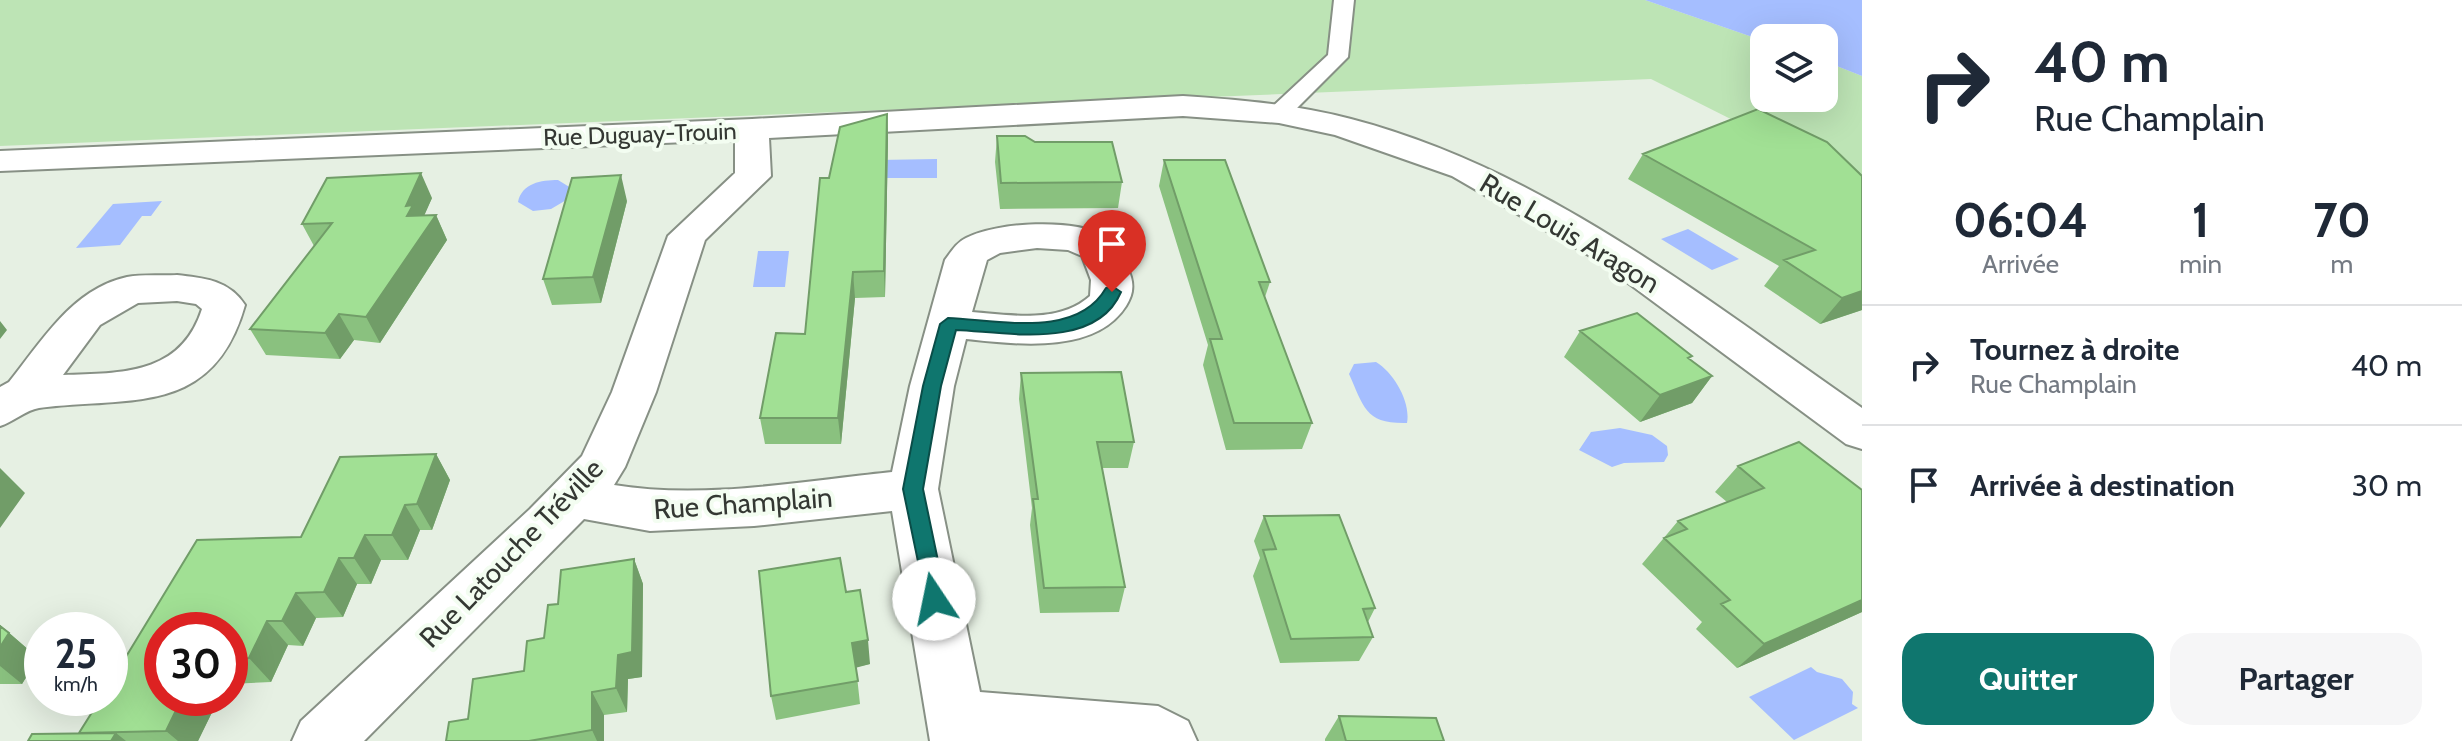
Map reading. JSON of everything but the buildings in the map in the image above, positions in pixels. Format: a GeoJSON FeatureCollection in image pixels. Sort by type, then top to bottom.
{"type":"FeatureCollection","features":[{"type":"Feature","properties":{"kind":"street","name":"Rue Duguay-Trouin"},"geometry":{"type":"LineString","coordinates":[[0,161],[752,129],[1183,106],[1279,113]]}},
{"type":"Feature","properties":{"kind":"street","name":"Rue Louis Aragon"},"geometry":{"type":"LineString","coordinates":[[1279,113],[1344,127],[1464,169],[1611,251],[1852,415]]}},
{"type":"Feature","properties":{"kind":"street","name":"Rue Latouche Tréville"},"geometry":{"type":"LineString","coordinates":[[322,741],[601,467],[634,392],[687,236],[753,176],[752,129]]}},
{"type":"Feature","properties":{"kind":"street"},"geometry":{"type":"LineString","coordinates":[[948,324],[932,386],[913,489],[958,732],[995,719],[1158,735],[1167,741]]}},
{"type":"Feature","properties":{"kind":"street","name":"Rue Champlain"},"geometry":{"type":"LineString","coordinates":[[573,497],[650,511],[754,506],[913,489]]}},
{"type":"Feature","properties":{"kind":"lane"},"geometry":{"type":"LineString","coordinates":[[1279,113],[1338,57],[1344,0]]}},
{"type":"Feature","properties":{"kind":"green space"},"geometry":{"type":"Polygon","coordinates":[[[0,0],[1645,0],[1750,36],[1750,112],[1838,112],[1838,67],[1862,76],[1862,185],[1651,79],[0,146],[0,0]]]}},
{"type":"Feature","properties":{"kind":"water"},"geometry":{"type":"Polygon","coordinates":[[[1645,0],[1862,0],[1862,76],[1838,67],[1838,24],[1750,24],[1750,36],[1645,0]]]}},
{"type":"Feature","properties":{"kind":"water"},"geometry":{"type":"Polygon","coordinates":[[[937,159],[937,178],[877,178],[878,160],[937,159]]]}},
{"type":"Feature","properties":{"kind":"water"},"geometry":{"type":"Polygon","coordinates":[[[558,180],[571,188],[568,199],[551,209],[533,211],[518,202],[528,187],[558,180]]]}},
{"type":"Feature","properties":{"kind":"water"},"geometry":{"type":"Polygon","coordinates":[[[162,201],[151,216],[142,216],[120,245],[76,248],[113,204],[162,201]]]}},
{"type":"Feature","properties":{"kind":"water"},"geometry":{"type":"Polygon","coordinates":[[[1688,229],[1739,259],[1712,270],[1661,239],[1688,229]]]}},
{"type":"Feature","properties":{"kind":"water"},"geometry":{"type":"Polygon","coordinates":[[[758,251],[789,251],[785,287],[753,287],[758,251]]]}},
{"type":"Feature","properties":{"kind":"water"},"geometry":{"type":"Polygon","coordinates":[[[1376,362],[1389,373],[1400,389],[1408,415],[1407,423],[1393,423],[1374,417],[1358,396],[1349,374],[1354,364],[1376,362]]]}},
{"type":"Feature","properties":{"kind":"water"},"geometry":{"type":"Polygon","coordinates":[[[1620,428],[1652,435],[1667,446],[1668,455],[1664,462],[1624,463],[1612,467],[1579,450],[1591,432],[1620,428]]]}},
{"type":"Feature","properties":{"kind":"water"},"geometry":{"type":"Polygon","coordinates":[[[1811,667],[1817,672],[1842,679],[1853,692],[1852,704],[1858,708],[1794,740],[1749,697],[1811,667]]]}},
{"type":"Feature","properties":{"kind":"route"},"geometry":{"type":"LineString","coordinates":[[934,599],[913,489],[932,386],[948,324],[1049,328],[1084,321],[1108,303],[1112,292]]}}]}
